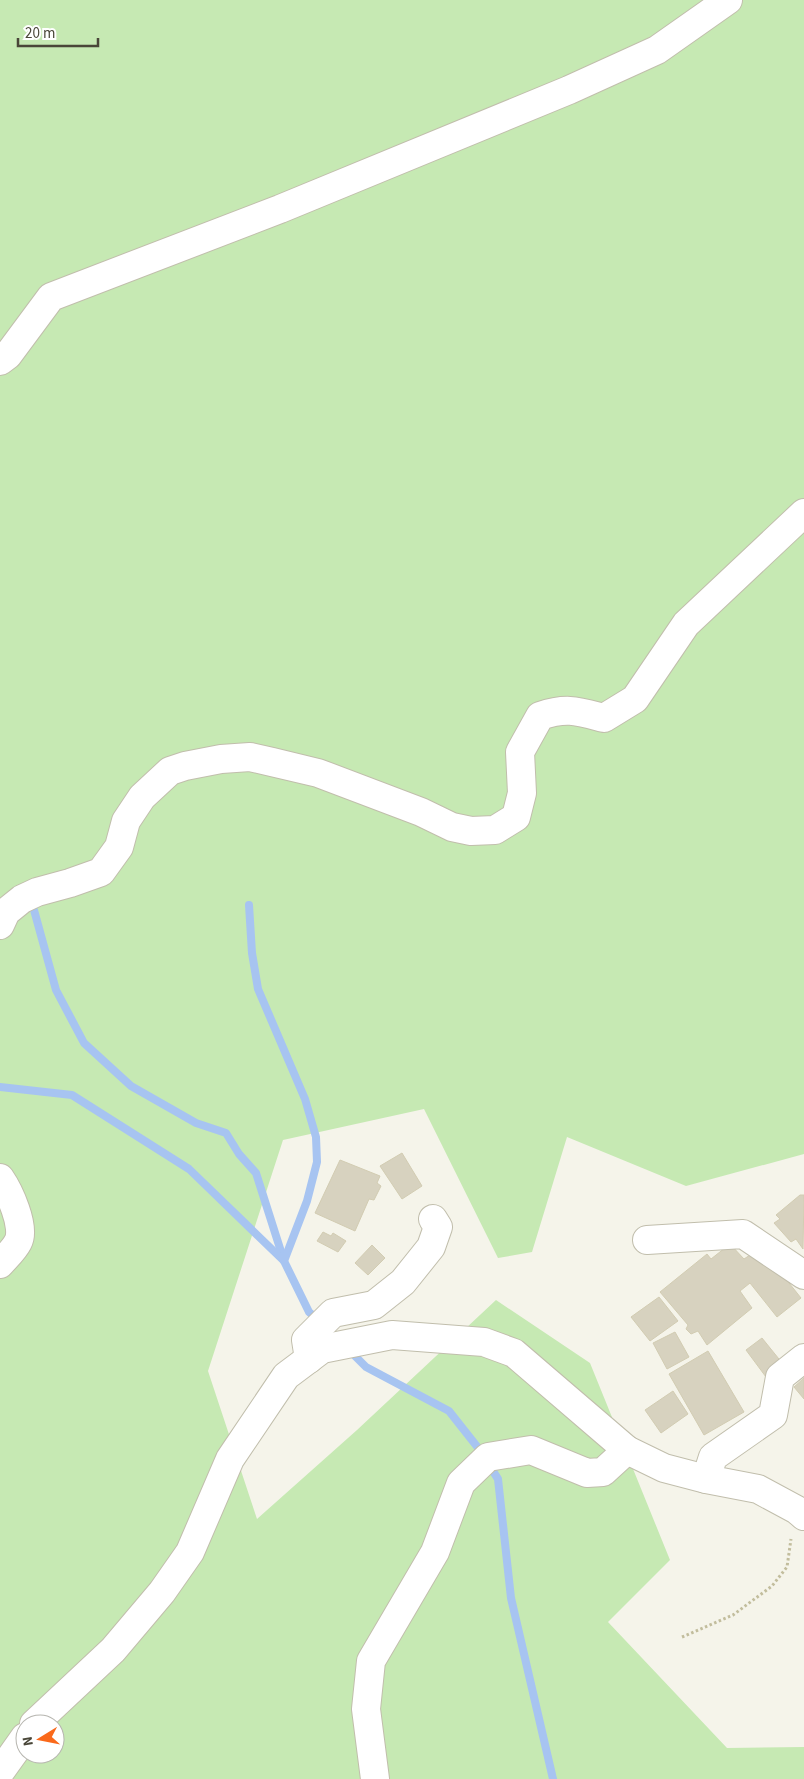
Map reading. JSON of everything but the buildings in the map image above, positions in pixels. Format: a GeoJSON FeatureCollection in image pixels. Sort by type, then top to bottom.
{"type":"FeatureCollection","features":[{"type":"Feature","properties":{"kind":"street"},"geometry":{"type":"LineString","coordinates":[[0,361],[8,355],[51,298],[280,209],[569,90],[657,50],[728,0]]}},
{"type":"Feature","properties":{"kind":"street"},"geometry":{"type":"LineString","coordinates":[[0,925],[6,912],[22,899],[37,892],[101,872],[119,847],[126,820],[142,797],[170,770],[221,759],[250,757],[318,773],[421,812],[452,828],[471,831],[495,830],[516,817],[522,793],[520,752],[540,716],[557,710],[575,710],[604,718],[635,699],[686,624],[804,513]]}},
{"type":"Feature","properties":{"kind":"street"},"geometry":{"type":"LineString","coordinates":[[0,1178],[6,1187],[20,1225],[19,1241],[0,1264]]}},
{"type":"Feature","properties":{"kind":"street"},"geometry":{"type":"LineString","coordinates":[[308,1359],[306,1340],[333,1313],[374,1305],[403,1282],[431,1247],[438,1227],[433,1220]]}},
{"type":"Feature","properties":{"kind":"street"},"geometry":{"type":"LineString","coordinates":[[647,1240],[742,1234],[804,1275]]}},
{"type":"Feature","properties":{"kind":"street"},"geometry":{"type":"LineString","coordinates":[[45,1714],[113,1650],[162,1592],[190,1552],[230,1459],[286,1376],[322,1349],[392,1335],[484,1342],[514,1353],[627,1450],[664,1468],[758,1488],[798,1512]]}},
{"type":"Feature","properties":{"kind":"street"},"geometry":{"type":"LineString","coordinates":[[706,1478],[713,1457],[773,1415],[780,1378],[804,1358]]}},
{"type":"Feature","properties":{"kind":"street"},"geometry":{"type":"LineString","coordinates":[[375,1779],[366,1709],[371,1661],[435,1552],[461,1483],[488,1457],[532,1450],[587,1473],[603,1472],[627,1450]]}},
{"type":"Feature","properties":{"kind":"street"},"geometry":{"type":"LineString","coordinates":[[0,1772],[15,1751]]}},
{"type":"Feature","properties":{"kind":"path"},"geometry":{"type":"LineString","coordinates":[[682,1637],[733,1615],[772,1586],[787,1568],[798,1512]]}},
{"type":"Feature","properties":{"kind":"green space"},"geometry":{"type":"Polygon","coordinates":[[[0,0],[804,0],[804,1154],[686,1186],[567,1137],[532,1252],[498,1258],[424,1109],[283,1140],[208,1371],[257,1519],[357,1430],[496,1300],[590,1363],[670,1560],[608,1622],[727,1748],[804,1747],[804,1779],[0,1779],[0,0]]]}},
{"type":"Feature","properties":{"kind":"waterway"},"geometry":{"type":"LineString","coordinates":[[0,1087],[72,1095],[189,1169],[284,1261],[307,1201],[317,1162],[316,1137],[305,1099],[258,989],[252,953],[249,905]]}},
{"type":"Feature","properties":{"kind":"waterway"},"geometry":{"type":"LineString","coordinates":[[34,910],[56,990],[84,1043],[131,1086],[196,1123],[226,1133],[239,1154],[256,1173],[284,1261],[309,1312],[318,1320]]}},
{"type":"Feature","properties":{"kind":"waterway"},"geometry":{"type":"LineString","coordinates":[[348,1349],[366,1367],[449,1411],[479,1449],[498,1479],[511,1598],[553,1779]]}}]}
